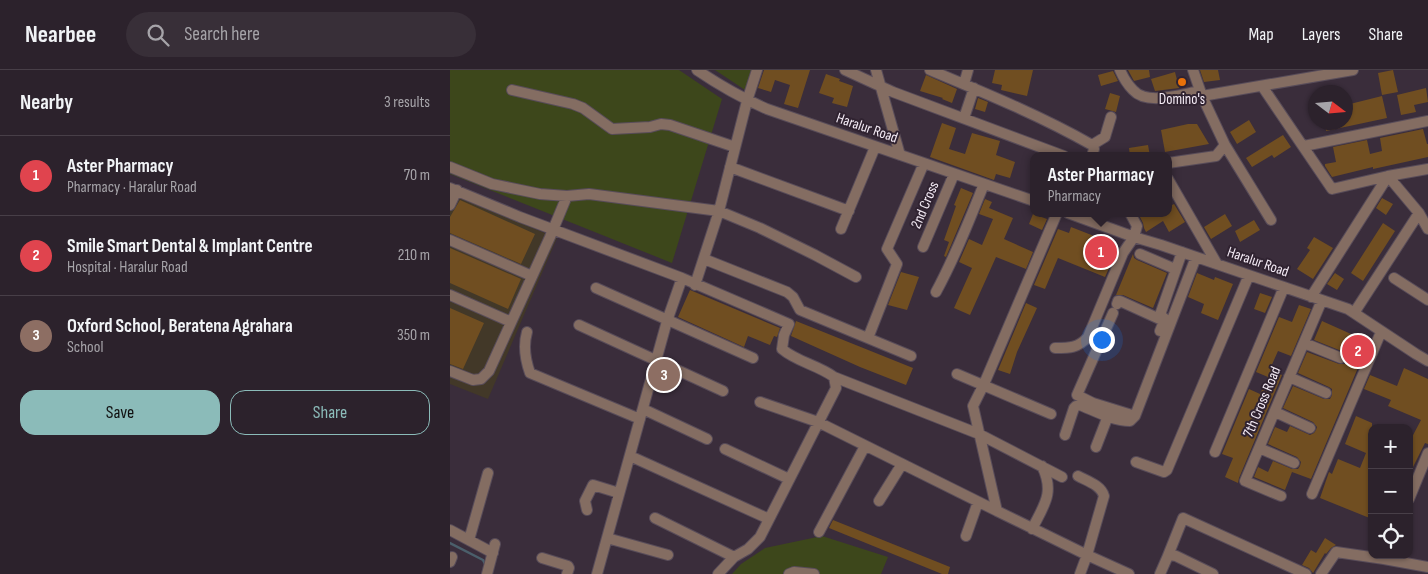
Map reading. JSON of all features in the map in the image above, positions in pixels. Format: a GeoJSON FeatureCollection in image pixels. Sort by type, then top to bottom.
{"type":"FeatureCollection","features":[{"type":"Feature","properties":{"kind":"street","name":"Haralur Road"},"geometry":{"type":"LineString","coordinates":[[697,70],[721,86],[767,109],[1030,200]]}},
{"type":"Feature","properties":{"kind":"street"},"geometry":{"type":"LineString","coordinates":[[696,285],[719,212],[747,100],[757,70]]}},
{"type":"Feature","properties":{"kind":"street"},"geometry":{"type":"LineString","coordinates":[[845,70],[881,86],[1053,152]]}},
{"type":"Feature","properties":{"kind":"street"},"geometry":{"type":"LineString","coordinates":[[876,70],[900,155]]}},
{"type":"Feature","properties":{"kind":"street"},"geometry":{"type":"LineString","coordinates":[[930,70],[1070,132],[1092,151],[1105,137],[1111,117]]}},
{"type":"Feature","properties":{"kind":"street"},"geometry":{"type":"LineString","coordinates":[[964,118],[969,86],[968,70]]}},
{"type":"Feature","properties":{"kind":"street"},"geometry":{"type":"LineString","coordinates":[[1120,70],[1134,92],[1144,97],[1161,99],[1262,86],[1353,70]]}},
{"type":"Feature","properties":{"kind":"street"},"geometry":{"type":"LineString","coordinates":[[1193,70],[1201,93],[1225,145],[1271,220]]}},
{"type":"Feature","properties":{"kind":"street"},"geometry":{"type":"LineString","coordinates":[[1262,86],[1332,190],[1388,176],[1428,169]]}},
{"type":"Feature","properties":{"kind":"street"},"geometry":{"type":"LineString","coordinates":[[512,90],[573,104],[583,108],[612,129],[650,127],[661,124],[670,125],[735,147]]}},
{"type":"Feature","properties":{"kind":"street"},"geometry":{"type":"LineString","coordinates":[[1304,146],[1428,121]]}},
{"type":"Feature","properties":{"kind":"street"},"geometry":{"type":"LineString","coordinates":[[1172,163],[1216,156],[1225,145]]}},
{"type":"Feature","properties":{"kind":"street"},"geometry":{"type":"LineString","coordinates":[[841,229],[874,146]]}},
{"type":"Feature","properties":{"kind":"street"},"geometry":{"type":"LineString","coordinates":[[868,338],[897,264],[887,249],[924,163]]}},
{"type":"Feature","properties":{"kind":"street"},"geometry":{"type":"LineString","coordinates":[[730,166],[849,211]]}},
{"type":"Feature","properties":{"kind":"street"},"geometry":{"type":"LineString","coordinates":[[450,167],[492,184],[540,194],[567,196],[589,194],[719,212],[768,232],[856,277]]}},
{"type":"Feature","properties":{"kind":"street","name":"2nd Cross"},"geometry":{"type":"LineString","coordinates":[[923,247],[954,174]]}},
{"type":"Feature","properties":{"kind":"street"},"geometry":{"type":"LineString","coordinates":[[1388,176],[1419,214],[1428,229]]}},
{"type":"Feature","properties":{"kind":"street"},"geometry":{"type":"LineString","coordinates":[[1311,297],[1388,176]]}},
{"type":"Feature","properties":{"kind":"street"},"geometry":{"type":"LineString","coordinates":[[936,292],[964,235],[984,184]]}},
{"type":"Feature","properties":{"kind":"street"},"geometry":{"type":"LineString","coordinates":[[1172,186],[1217,264]]}},
{"type":"Feature","properties":{"kind":"street"},"geometry":{"type":"LineString","coordinates":[[450,205],[454,189],[554,230],[682,278],[789,324]]}},
{"type":"Feature","properties":{"kind":"street"},"geometry":{"type":"LineString","coordinates":[[450,371],[473,380],[481,379],[489,371],[554,230],[567,196]]}},
{"type":"Feature","properties":{"kind":"street"},"geometry":{"type":"LineString","coordinates":[[1354,314],[1419,214]]}},
{"type":"Feature","properties":{"kind":"street"},"geometry":{"type":"LineString","coordinates":[[997,511],[973,406],[1055,217]]}},
{"type":"Feature","properties":{"kind":"street","name":"Haralur Road"},"geometry":{"type":"LineString","coordinates":[[1079,217],[1348,309],[1381,332],[1428,360]]}},
{"type":"Feature","properties":{"kind":"street"},"geometry":{"type":"LineString","coordinates":[[1055,348],[1069,348],[1082,343],[1088,337],[1123,253],[1134,237],[1137,226],[1132,217]]}},
{"type":"Feature","properties":{"kind":"street"},"geometry":{"type":"LineString","coordinates":[[450,240],[532,276]]}},
{"type":"Feature","properties":{"kind":"street"},"geometry":{"type":"LineString","coordinates":[[1156,261],[1161,245]]}},
{"type":"Feature","properties":{"kind":"street"},"geometry":{"type":"LineString","coordinates":[[1132,416],[1164,321],[1160,314],[1182,252]]}},
{"type":"Feature","properties":{"kind":"street"},"geometry":{"type":"LineString","coordinates":[[1140,254],[1175,270]]}},
{"type":"Feature","properties":{"kind":"street"},"geometry":{"type":"LineString","coordinates":[[1065,435],[1074,408],[1080,405],[1126,422],[1130,421],[1196,257]]}},
{"type":"Feature","properties":{"kind":"street"},"geometry":{"type":"LineString","coordinates":[[704,259],[787,292],[793,297],[800,310],[910,356]]}},
{"type":"Feature","properties":{"kind":"street"},"geometry":{"type":"LineString","coordinates":[[1136,462],[1160,472],[1166,470],[1249,275]]}},
{"type":"Feature","properties":{"kind":"street"},"geometry":{"type":"LineString","coordinates":[[597,574],[656,360],[682,278]]}},
{"type":"Feature","properties":{"kind":"street"},"geometry":{"type":"LineString","coordinates":[[1394,278],[1428,300]]}},
{"type":"Feature","properties":{"kind":"street"},"geometry":{"type":"LineString","coordinates":[[1215,452],[1284,287]]}},
{"type":"Feature","properties":{"kind":"street"},"geometry":{"type":"LineString","coordinates":[[596,288],[753,358]]}},
{"type":"Feature","properties":{"kind":"street"},"geometry":{"type":"LineString","coordinates":[[450,295],[511,322]]}},
{"type":"Feature","properties":{"kind":"street","name":"7th Cross Road"},"geometry":{"type":"LineString","coordinates":[[1281,496],[1246,480],[1322,300]]}},
{"type":"Feature","properties":{"kind":"street"},"geometry":{"type":"LineString","coordinates":[[1132,416],[1092,403],[1077,395],[1118,301],[1164,321]]}},
{"type":"Feature","properties":{"kind":"street"},"geometry":{"type":"LineString","coordinates":[[800,310],[789,324],[784,335],[782,349],[789,355],[826,371],[834,377],[979,434],[1062,477]]}},
{"type":"Feature","properties":{"kind":"street"},"geometry":{"type":"LineString","coordinates":[[579,325],[723,392]]}},
{"type":"Feature","properties":{"kind":"street"},"geometry":{"type":"LineString","coordinates":[[527,332],[525,360],[530,373],[707,439]]}},
{"type":"Feature","properties":{"kind":"street"},"geometry":{"type":"LineString","coordinates":[[1312,494],[1381,332]]}},
{"type":"Feature","properties":{"kind":"street"},"geometry":{"type":"LineString","coordinates":[[1304,342],[1340,358]]}},
{"type":"Feature","properties":{"kind":"street"},"geometry":{"type":"LineString","coordinates":[[957,374],[1051,414]]}},
{"type":"Feature","properties":{"kind":"street"},"geometry":{"type":"LineString","coordinates":[[718,574],[734,557],[748,549],[760,537],[836,388],[834,377]]}},
{"type":"Feature","properties":{"kind":"street"},"geometry":{"type":"LineString","coordinates":[[1289,377],[1326,392]]}},
{"type":"Feature","properties":{"kind":"street"},"geometry":{"type":"LineString","coordinates":[[760,402],[818,422],[1087,556],[1129,574]]}},
{"type":"Feature","properties":{"kind":"street"},"geometry":{"type":"LineString","coordinates":[[1275,412],[1310,428]]}},
{"type":"Feature","properties":{"kind":"street"},"geometry":{"type":"LineString","coordinates":[[1096,447],[1108,416]]}},
{"type":"Feature","properties":{"kind":"street"},"geometry":{"type":"LineString","coordinates":[[819,532],[865,446]]}},
{"type":"Feature","properties":{"kind":"street"},"geometry":{"type":"LineString","coordinates":[[1259,448],[1294,463]]}},
{"type":"Feature","properties":{"kind":"street"},"geometry":{"type":"LineString","coordinates":[[725,449],[789,479]]}},
{"type":"Feature","properties":{"kind":"street"},"geometry":{"type":"LineString","coordinates":[[1413,489],[1428,453]]}},
{"type":"Feature","properties":{"kind":"street"},"geometry":{"type":"LineString","coordinates":[[630,456],[769,520]]}},
{"type":"Feature","properties":{"kind":"street"},"geometry":{"type":"LineString","coordinates":[[879,501],[902,464]]}},
{"type":"Feature","properties":{"kind":"street"},"geometry":{"type":"LineString","coordinates":[[1032,529],[1045,503],[1048,492],[1048,483],[1042,466]]}},
{"type":"Feature","properties":{"kind":"street"},"geometry":{"type":"LineString","coordinates":[[469,540],[488,473]]}},
{"type":"Feature","properties":{"kind":"street"},"geometry":{"type":"LineString","coordinates":[[1078,476],[1099,487],[1104,496],[1080,574]]}},
{"type":"Feature","properties":{"kind":"street"},"geometry":{"type":"LineString","coordinates":[[587,510],[585,501],[593,485],[619,493]]}},
{"type":"Feature","properties":{"kind":"street"},"geometry":{"type":"LineString","coordinates":[[966,536],[978,502]]}},
{"type":"Feature","properties":{"kind":"street"},"geometry":{"type":"LineString","coordinates":[[655,518],[734,557]]}},
{"type":"Feature","properties":{"kind":"street"},"geometry":{"type":"LineString","coordinates":[[1160,574],[1183,518],[1306,574]]}},
{"type":"Feature","properties":{"kind":"street"},"geometry":{"type":"LineString","coordinates":[[450,530],[469,540],[494,548],[487,574]]}},
{"type":"Feature","properties":{"kind":"street"},"geometry":{"type":"LineString","coordinates":[[607,538],[668,555]]}},
{"type":"Feature","properties":{"kind":"street"},"geometry":{"type":"LineString","coordinates":[[1321,574],[1336,552],[1368,555]]}},
{"type":"Feature","properties":{"kind":"street"},"geometry":{"type":"LineString","coordinates":[[1166,558],[1170,555],[1176,556],[1213,574]]}},
{"type":"Feature","properties":{"kind":"street"},"geometry":{"type":"LineString","coordinates":[[542,558],[568,566],[567,574]]}},
{"type":"Feature","properties":{"kind":"street"},"geometry":{"type":"LineString","coordinates":[[1394,559],[1428,567]]}},
{"type":"Feature","properties":{"kind":"street"},"geometry":{"type":"LineString","coordinates":[[789,574],[794,572],[814,574]]}},
{"type":"Feature","properties":{"kind":"shaded area"},"geometry":{"type":"Polygon","coordinates":[[[450,193],[557,238],[488,399],[450,384],[450,193]]]}},
{"type":"Feature","properties":{"kind":"green space"},"geometry":{"type":"Polygon","coordinates":[[[450,70],[679,70],[722,99],[672,263],[450,174],[450,70]]]}},
{"type":"Feature","properties":{"kind":"green space"},"geometry":{"type":"Polygon","coordinates":[[[715,70],[751,70],[745,90],[715,70]]]}},
{"type":"Feature","properties":{"kind":"green space"},"geometry":{"type":"Polygon","coordinates":[[[822,536],[888,557],[881,574],[732,574],[741,564],[765,548],[822,536]]]}},
{"type":"Feature","properties":{"kind":"building"},"geometry":{"type":"Polygon","coordinates":[[[764,70],[810,70],[798,108],[784,104],[790,85],[775,80],[771,92],[758,88],[764,70]]]}},
{"type":"Feature","properties":{"kind":"building"},"geometry":{"type":"Polygon","coordinates":[[[995,70],[1033,70],[1027,96],[1001,90],[1002,85],[992,83],[995,70]]]}},
{"type":"Feature","properties":{"kind":"building"},"geometry":{"type":"Polygon","coordinates":[[[1128,70],[1149,70],[1150,77],[1134,81],[1128,70]]]}},
{"type":"Feature","properties":{"kind":"building"},"geometry":{"type":"Polygon","coordinates":[[[1200,70],[1218,70],[1220,80],[1204,82],[1200,70]]]}},
{"type":"Feature","properties":{"kind":"building"},"geometry":{"type":"Polygon","coordinates":[[[1393,70],[1398,92],[1382,95],[1378,73],[1393,70]]]}},
{"type":"Feature","properties":{"kind":"building"},"geometry":{"type":"Polygon","coordinates":[[[1113,71],[1118,81],[1101,86],[1098,75],[1113,71]]]}},
{"type":"Feature","properties":{"kind":"building"},"geometry":{"type":"Polygon","coordinates":[[[1175,72],[1179,88],[1155,91],[1151,79],[1175,72]]]}},
{"type":"Feature","properties":{"kind":"building"},"geometry":{"type":"Polygon","coordinates":[[[826,74],[853,86],[847,107],[832,103],[834,98],[819,93],[826,74]]]}},
{"type":"Feature","properties":{"kind":"building"},"geometry":{"type":"Polygon","coordinates":[[[926,75],[957,89],[952,103],[943,98],[920,91],[926,75]]]}},
{"type":"Feature","properties":{"kind":"building"},"geometry":{"type":"Polygon","coordinates":[[[1426,88],[1428,102],[1414,105],[1416,112],[1401,115],[1397,95],[1426,88]]]}},
{"type":"Feature","properties":{"kind":"building"},"geometry":{"type":"Polygon","coordinates":[[[1110,93],[1120,96],[1116,112],[1105,109],[1110,93]]]}},
{"type":"Feature","properties":{"kind":"building"},"geometry":{"type":"Polygon","coordinates":[[[1382,96],[1387,118],[1353,125],[1353,103],[1382,96]]]}},
{"type":"Feature","properties":{"kind":"building"},"geometry":{"type":"Polygon","coordinates":[[[978,98],[988,102],[985,112],[975,109],[978,98]]]}},
{"type":"Feature","properties":{"kind":"building"},"geometry":{"type":"Polygon","coordinates":[[[1249,120],[1256,132],[1237,144],[1230,132],[1249,120]]]}},
{"type":"Feature","properties":{"kind":"building"},"geometry":{"type":"Polygon","coordinates":[[[942,123],[956,128],[949,149],[965,154],[972,133],[1000,141],[996,155],[1015,162],[1010,178],[996,174],[994,180],[930,157],[942,123]]]}},
{"type":"Feature","properties":{"kind":"building"},"geometry":{"type":"Polygon","coordinates":[[[1197,124],[1209,144],[1165,152],[1161,130],[1197,124]]]}},
{"type":"Feature","properties":{"kind":"building"},"geometry":{"type":"Polygon","coordinates":[[[1423,129],[1428,144],[1428,157],[1332,177],[1325,166],[1325,164],[1336,162],[1333,147],[1367,140],[1370,154],[1382,151],[1380,138],[1423,129]]]}},
{"type":"Feature","properties":{"kind":"building"},"geometry":{"type":"Polygon","coordinates":[[[1283,135],[1291,147],[1274,158],[1272,155],[1252,167],[1246,158],[1283,135]]]}},
{"type":"Feature","properties":{"kind":"building"},"geometry":{"type":"Polygon","coordinates":[[[1148,145],[1149,152],[1130,152],[1129,148],[1148,145]]]}},
{"type":"Feature","properties":{"kind":"building"},"geometry":{"type":"Polygon","coordinates":[[[961,188],[973,193],[946,257],[944,256],[949,242],[944,240],[961,188]]]}},
{"type":"Feature","properties":{"kind":"building"},"geometry":{"type":"Polygon","coordinates":[[[1382,198],[1393,204],[1386,215],[1376,208],[1382,198]]]}},
{"type":"Feature","properties":{"kind":"building"},"geometry":{"type":"Polygon","coordinates":[[[985,199],[992,202],[989,208],[1013,218],[1004,239],[1033,252],[1026,269],[996,257],[970,315],[954,308],[972,268],[959,262],[969,239],[982,245],[993,219],[979,214],[985,199]]]}},
{"type":"Feature","properties":{"kind":"building"},"geometry":{"type":"Polygon","coordinates":[[[460,200],[535,234],[521,264],[450,233],[450,217],[460,200]]]}},
{"type":"Feature","properties":{"kind":"building"},"geometry":{"type":"Polygon","coordinates":[[[1174,204],[1185,222],[1169,232],[1163,221],[1146,232],[1140,217],[1172,217],[1172,205],[1174,204]]]}},
{"type":"Feature","properties":{"kind":"building"},"geometry":{"type":"Polygon","coordinates":[[[1225,214],[1232,226],[1211,239],[1204,227],[1225,214]]]}},
{"type":"Feature","properties":{"kind":"building"},"geometry":{"type":"Polygon","coordinates":[[[1032,217],[1047,219],[1042,230],[1029,224],[1032,217]]]}},
{"type":"Feature","properties":{"kind":"building"},"geometry":{"type":"Polygon","coordinates":[[[1254,220],[1260,230],[1240,242],[1235,231],[1254,220]]]}},
{"type":"Feature","properties":{"kind":"building"},"geometry":{"type":"Polygon","coordinates":[[[1383,223],[1395,231],[1363,281],[1351,273],[1383,223]]]}},
{"type":"Feature","properties":{"kind":"building"},"geometry":{"type":"Polygon","coordinates":[[[1071,227],[1117,245],[1105,277],[1058,258],[1045,289],[1034,285],[1058,229],[1069,233],[1071,227]]]}},
{"type":"Feature","properties":{"kind":"building"},"geometry":{"type":"Polygon","coordinates":[[[1314,237],[1333,248],[1313,279],[1297,269],[1310,250],[1307,248],[1314,237]]]}},
{"type":"Feature","properties":{"kind":"building"},"geometry":{"type":"Polygon","coordinates":[[[450,248],[521,279],[508,309],[450,283],[450,248]]]}},
{"type":"Feature","properties":{"kind":"building"},"geometry":{"type":"Polygon","coordinates":[[[1133,254],[1137,260],[1167,273],[1153,308],[1123,295],[1116,295],[1133,254]]]}},
{"type":"Feature","properties":{"kind":"building"},"geometry":{"type":"Polygon","coordinates":[[[901,272],[919,277],[907,310],[888,305],[901,272]]]}},
{"type":"Feature","properties":{"kind":"building"},"geometry":{"type":"Polygon","coordinates":[[[1197,273],[1214,280],[1215,277],[1233,284],[1218,320],[1201,313],[1204,304],[1188,297],[1197,273]]]}},
{"type":"Feature","properties":{"kind":"building"},"geometry":{"type":"Polygon","coordinates":[[[1335,273],[1344,279],[1337,290],[1327,284],[1335,273]]]}},
{"type":"Feature","properties":{"kind":"building"},"geometry":{"type":"Polygon","coordinates":[[[690,290],[780,328],[777,337],[774,336],[770,345],[748,336],[744,347],[678,317],[690,290]]]}},
{"type":"Feature","properties":{"kind":"building"},"geometry":{"type":"Polygon","coordinates":[[[1260,293],[1272,297],[1265,313],[1254,309],[1260,293]]]}},
{"type":"Feature","properties":{"kind":"building"},"geometry":{"type":"Polygon","coordinates":[[[1026,303],[1037,308],[1017,352],[1010,374],[998,370],[1026,303]]]}},
{"type":"Feature","properties":{"kind":"building"},"geometry":{"type":"Polygon","coordinates":[[[1299,305],[1311,309],[1291,356],[1278,351],[1270,369],[1282,375],[1238,483],[1225,477],[1233,458],[1222,454],[1249,389],[1260,394],[1268,377],[1256,372],[1279,317],[1292,322],[1299,305]]]}},
{"type":"Feature","properties":{"kind":"building"},"geometry":{"type":"Polygon","coordinates":[[[450,308],[484,323],[463,369],[450,364],[450,308]]]}},
{"type":"Feature","properties":{"kind":"building"},"geometry":{"type":"Polygon","coordinates":[[[796,321],[913,368],[906,385],[791,336],[796,321]]]}},
{"type":"Feature","properties":{"kind":"building"},"geometry":{"type":"Polygon","coordinates":[[[1322,321],[1368,344],[1311,479],[1292,472],[1285,490],[1254,477],[1258,467],[1268,472],[1273,461],[1292,469],[1298,469],[1300,466],[1301,462],[1297,457],[1268,444],[1275,427],[1287,432],[1290,426],[1310,435],[1316,430],[1317,427],[1313,422],[1283,408],[1293,386],[1324,399],[1330,399],[1332,395],[1332,389],[1329,387],[1298,373],[1307,352],[1339,364],[1345,364],[1348,360],[1347,354],[1344,352],[1314,340],[1322,321]]]}},
{"type":"Feature","properties":{"kind":"building"},"geometry":{"type":"Polygon","coordinates":[[[1404,368],[1428,379],[1428,444],[1425,443],[1413,467],[1413,435],[1421,420],[1388,406],[1391,400],[1364,389],[1370,375],[1397,386],[1404,368]]]}},
{"type":"Feature","properties":{"kind":"building"},"geometry":{"type":"Polygon","coordinates":[[[1356,416],[1372,423],[1368,424],[1368,517],[1320,498],[1329,472],[1332,474],[1338,459],[1360,468],[1366,453],[1345,444],[1356,416]]]}},
{"type":"Feature","properties":{"kind":"building"},"geometry":{"type":"Polygon","coordinates":[[[833,520],[950,567],[948,574],[942,574],[829,528],[833,520]]]}},
{"type":"Feature","properties":{"kind":"building"},"geometry":{"type":"Polygon","coordinates":[[[1325,538],[1336,545],[1325,553],[1313,573],[1309,568],[1302,565],[1311,550],[1316,553],[1325,538]]]}},
{"type":"Feature","properties":{"kind":"waterway"},"geometry":{"type":"LineString","coordinates":[[450,543],[483,560],[486,566]]}},
{"type":"Feature","properties":{"kind":"place","name":"Domino's"},"geometry":{"type":"Point","coordinates":[1182,82]}},
{"type":"Feature","properties":{"kind":"place","name":"Aster Pharmacy"},"geometry":{"type":"Point","coordinates":[1101,252]}},
{"type":"Feature","properties":{"kind":"place","name":"Smile Smart Dental & Implant Centre"},"geometry":{"type":"Point","coordinates":[1358,351]}},
{"type":"Feature","properties":{"kind":"place","name":"Oxford School, Beratena Agrahara"},"geometry":{"type":"Point","coordinates":[664,375]}}]}
